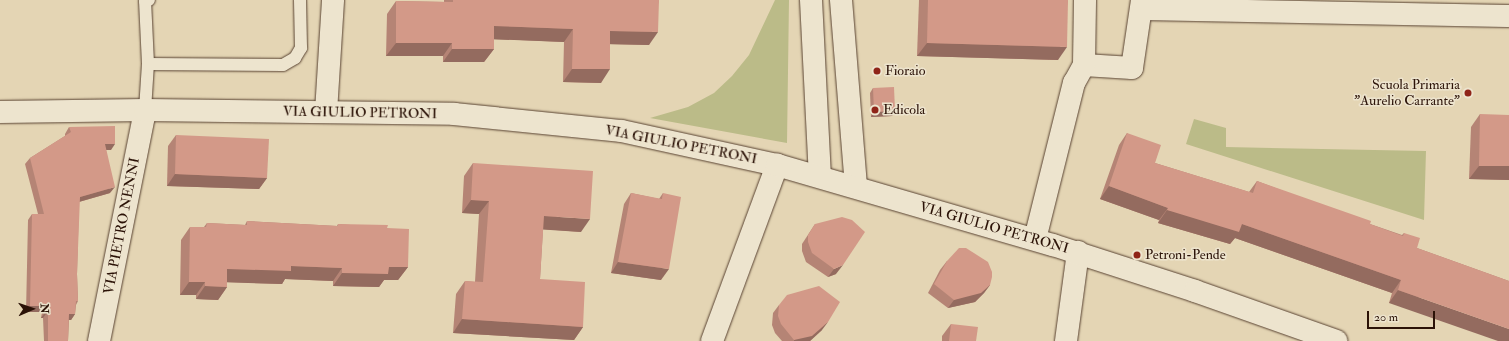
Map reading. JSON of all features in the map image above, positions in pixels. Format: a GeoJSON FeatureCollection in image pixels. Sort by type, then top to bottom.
{"type":"FeatureCollection","features":[{"type":"Feature","properties":{"kind":"street"},"geometry":{"type":"LineString","coordinates":[[326,112],[333,0]]}},
{"type":"Feature","properties":{"kind":"street"},"geometry":{"type":"LineString","coordinates":[[811,0],[820,176]]}},
{"type":"Feature","properties":{"kind":"street"},"geometry":{"type":"LineString","coordinates":[[841,0],[856,187]]}},
{"type":"Feature","properties":{"kind":"street"},"geometry":{"type":"LineString","coordinates":[[1035,240],[1074,83],[1084,65],[1085,0]]}},
{"type":"Feature","properties":{"kind":"street"},"geometry":{"type":"LineString","coordinates":[[1084,65],[1132,68],[1142,4],[1509,16]]}},
{"type":"Feature","properties":{"kind":"street","name":"VIA GIULIO PETRONI"},"geometry":{"type":"LineString","coordinates":[[0,112],[145,110],[454,114],[622,131],[777,164],[820,176],[1078,252],[1336,341]]}},
{"type":"Feature","properties":{"kind":"street","name":"VIA PIETRO NENNI"},"geometry":{"type":"LineString","coordinates":[[99,341],[145,110]]}},
{"type":"Feature","properties":{"kind":"street"},"geometry":{"type":"LineString","coordinates":[[712,341],[777,164]]}},
{"type":"Feature","properties":{"kind":"street"},"geometry":{"type":"LineString","coordinates":[[1066,341],[1078,252]]}},
{"type":"Feature","properties":{"kind":"lane"},"geometry":{"type":"LineString","coordinates":[[145,110],[148,64],[147,0]]}},
{"type":"Feature","properties":{"kind":"lane"},"geometry":{"type":"LineString","coordinates":[[148,64],[283,65],[295,58],[301,48],[300,0]]}},
{"type":"Feature","properties":{"kind":"green space"},"geometry":{"type":"Polygon","coordinates":[[[775,0],[789,0],[787,143],[650,118],[688,107],[714,93],[732,76],[749,55],[775,0]]]}},
{"type":"Feature","properties":{"kind":"green space"},"geometry":{"type":"Polygon","coordinates":[[[1194,119],[1226,128],[1226,147],[1426,151],[1424,220],[1186,144],[1194,119]]]}},
{"type":"Feature","properties":{"kind":"building"},"geometry":{"type":"Polygon","coordinates":[[[453,0],[659,0],[658,32],[610,31],[610,69],[572,69],[573,29],[494,26],[494,49],[452,49],[452,43],[396,43],[396,1],[453,2],[453,0]]]}},
{"type":"Feature","properties":{"kind":"building"},"geometry":{"type":"Polygon","coordinates":[[[928,0],[1068,0],[1067,47],[927,43],[928,0]]]}},
{"type":"Feature","properties":{"kind":"building"},"geometry":{"type":"Polygon","coordinates":[[[894,87],[895,111],[874,112],[873,88],[894,87]]]}},
{"type":"Feature","properties":{"kind":"building"},"geometry":{"type":"Polygon","coordinates":[[[1480,114],[1509,115],[1509,166],[1479,166],[1480,114]]]}},
{"type":"Feature","properties":{"kind":"building"},"geometry":{"type":"Polygon","coordinates":[[[115,126],[115,144],[105,144],[115,187],[80,197],[77,274],[78,301],[76,301],[75,314],[69,314],[68,341],[48,341],[48,311],[46,311],[46,306],[30,306],[32,214],[44,214],[30,158],[71,132],[69,127],[115,126]]]}},
{"type":"Feature","properties":{"kind":"building"},"geometry":{"type":"Polygon","coordinates":[[[1127,133],[1161,145],[1155,163],[1253,193],[1257,181],[1371,221],[1370,224],[1403,236],[1404,233],[1420,238],[1417,248],[1509,281],[1509,329],[1398,290],[1401,280],[1242,224],[1239,232],[1167,210],[1168,208],[1109,186],[1127,133]]]}},
{"type":"Feature","properties":{"kind":"building"},"geometry":{"type":"Polygon","coordinates":[[[176,135],[269,139],[267,178],[175,174],[176,135]]]}},
{"type":"Feature","properties":{"kind":"building"},"geometry":{"type":"Polygon","coordinates":[[[473,163],[593,171],[590,219],[544,216],[540,279],[585,282],[583,327],[462,319],[465,281],[483,282],[489,201],[471,200],[473,163]]]}},
{"type":"Feature","properties":{"kind":"building"},"geometry":{"type":"Polygon","coordinates":[[[631,193],[662,199],[663,193],[681,197],[669,269],[618,262],[631,193]]]}},
{"type":"Feature","properties":{"kind":"building"},"geometry":{"type":"Polygon","coordinates":[[[842,217],[852,220],[865,232],[843,265],[834,269],[812,253],[808,242],[808,235],[815,224],[842,217]]]}},
{"type":"Feature","properties":{"kind":"building"},"geometry":{"type":"Polygon","coordinates":[[[247,221],[338,226],[338,224],[388,225],[387,228],[409,229],[408,267],[389,267],[388,274],[342,273],[342,268],[291,266],[291,271],[227,269],[227,287],[205,286],[205,282],[189,282],[190,227],[206,227],[207,223],[247,225],[247,221]]]}},
{"type":"Feature","properties":{"kind":"building"},"geometry":{"type":"Polygon","coordinates":[[[959,248],[966,248],[988,262],[992,272],[992,277],[990,285],[981,293],[954,300],[934,284],[947,261],[959,248]]]}},
{"type":"Feature","properties":{"kind":"building"},"geometry":{"type":"Polygon","coordinates":[[[819,286],[840,302],[828,322],[812,336],[794,340],[781,324],[778,316],[779,305],[787,295],[819,286]]]}},
{"type":"Feature","properties":{"kind":"building"},"geometry":{"type":"Polygon","coordinates":[[[951,324],[978,327],[976,341],[949,341],[951,324]]]}},
{"type":"Feature","properties":{"kind":"place","name":"Fioraio"},"geometry":{"type":"Point","coordinates":[877,71]}},
{"type":"Feature","properties":{"kind":"place","name":"Scuola Primaria \"Aurelio Carrante\""},"geometry":{"type":"Point","coordinates":[1468,93]}},
{"type":"Feature","properties":{"kind":"place","name":"Edicola"},"geometry":{"type":"Point","coordinates":[875,110]}},
{"type":"Feature","properties":{"kind":"place","name":"Petroni-Pende"},"geometry":{"type":"Point","coordinates":[1137,255]}}]}
